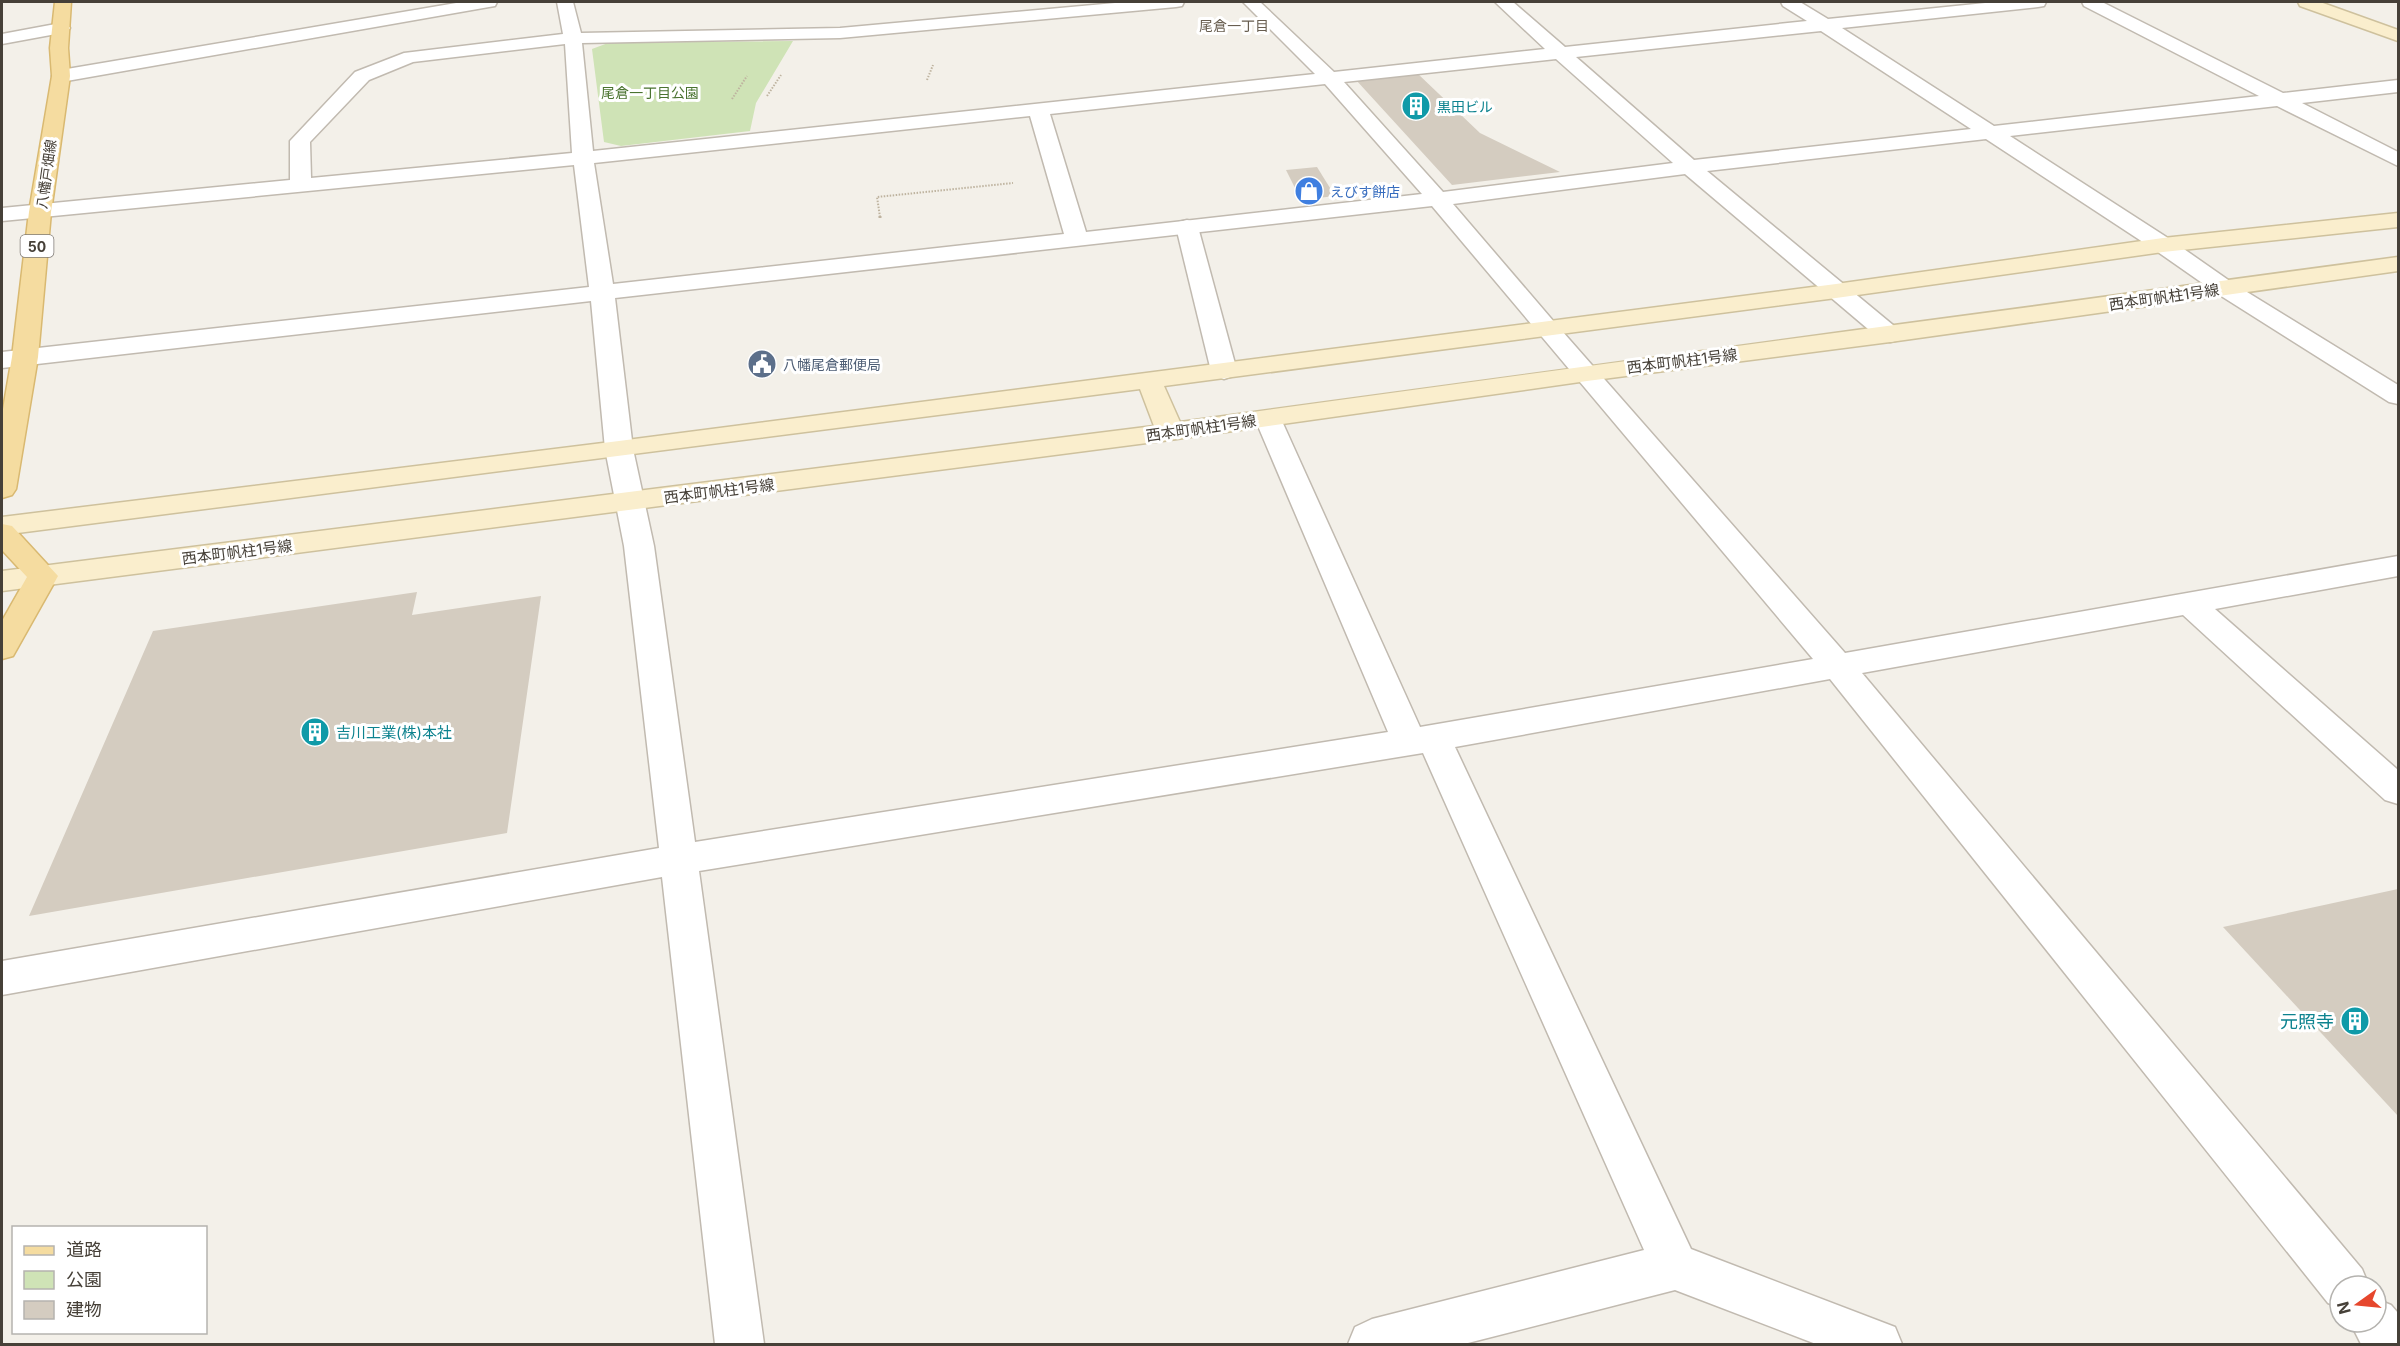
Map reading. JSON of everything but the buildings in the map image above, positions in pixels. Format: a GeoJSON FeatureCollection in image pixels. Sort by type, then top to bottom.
{"type":"FeatureCollection","features":[{"type":"Feature","properties":{"kind":"main road","name":"八幡戸畑線"},"geometry":{"type":"LineString","coordinates":[[2,489],[13,359],[40,212],[61,76],[60,38],[63,2]]}},
{"type":"Feature","properties":{"kind":"main road"},"geometry":{"type":"LineString","coordinates":[[2,533],[43,576],[2,648]]}},
{"type":"Feature","properties":{"kind":"street"},"geometry":{"type":"LineString","coordinates":[[61,76],[489,2]]}},
{"type":"Feature","properties":{"kind":"street"},"geometry":{"type":"LineString","coordinates":[[565,2],[573,38],[583,158],[602,292],[619,449],[639,546],[740,1344]]}},
{"type":"Feature","properties":{"kind":"street"},"geometry":{"type":"LineString","coordinates":[[301,186],[300,141],[362,76],[410,57],[573,38],[851,32],[1176,2]]}},
{"type":"Feature","properties":{"kind":"street"},"geometry":{"type":"LineString","coordinates":[[1251,2],[1329,77],[1438,199],[1546,328],[1838,666],[2335,1274]]}},
{"type":"Feature","properties":{"kind":"street"},"geometry":{"type":"LineString","coordinates":[[1503,2],[1691,167],[1890,334]]}},
{"type":"Feature","properties":{"kind":"street"},"geometry":{"type":"LineString","coordinates":[[1788,2],[2163,245],[2226,289],[2398,396]]}},
{"type":"Feature","properties":{"kind":"street"},"geometry":{"type":"LineString","coordinates":[[2,215],[583,158],[2038,2]]}},
{"type":"Feature","properties":{"kind":"street"},"geometry":{"type":"LineString","coordinates":[[2090,2],[2398,160]]}},
{"type":"Feature","properties":{"kind":"street"},"geometry":{"type":"LineString","coordinates":[[2306,2],[2398,36]]}},
{"type":"Feature","properties":{"kind":"street"},"geometry":{"type":"LineString","coordinates":[[2,39],[60,38]]}},
{"type":"Feature","properties":{"kind":"street"},"geometry":{"type":"LineString","coordinates":[[36,54],[60,38]]}},
{"type":"Feature","properties":{"kind":"street"},"geometry":{"type":"LineString","coordinates":[[13,359],[1438,199],[1691,167],[2398,86]]}},
{"type":"Feature","properties":{"kind":"street"},"geometry":{"type":"LineString","coordinates":[[1038,108],[1077,239]]}},
{"type":"Feature","properties":{"kind":"street"},"geometry":{"type":"LineString","coordinates":[[2,526],[1224,371],[1836,291],[2163,245],[2398,220]]}},
{"type":"Feature","properties":{"kind":"street"},"geometry":{"type":"LineString","coordinates":[[1187,227],[1224,371]]}},
{"type":"Feature","properties":{"kind":"street","name":"西本町帆柱1号線"},"geometry":{"type":"LineString","coordinates":[[2,581],[1170,432],[1587,373],[2226,289],[2398,264]]}},
{"type":"Feature","properties":{"kind":"street"},"geometry":{"type":"LineString","coordinates":[[1149,380],[1170,432]]}},
{"type":"Feature","properties":{"kind":"street"},"geometry":{"type":"LineString","coordinates":[[1268,419],[1675,1266]]}},
{"type":"Feature","properties":{"kind":"street"},"geometry":{"type":"LineString","coordinates":[[2,978],[680,859],[1421,739],[2398,566]]}},
{"type":"Feature","properties":{"kind":"street"},"geometry":{"type":"LineString","coordinates":[[2189,603],[2398,790]]}},
{"type":"Feature","properties":{"kind":"street"},"geometry":{"type":"LineString","coordinates":[[1372,1344],[1675,1266],[1878,1344]]}},
{"type":"Feature","properties":{"kind":"path"},"geometry":{"type":"LineString","coordinates":[[764,138],[764,102],[807,34]]}},
{"type":"Feature","properties":{"kind":"path"},"geometry":{"type":"LineString","coordinates":[[885,260],[877,197],[1059,178]]}},
{"type":"Feature","properties":{"kind":"green space","name":"尾倉一丁目公園"},"geometry":{"type":"Polygon","coordinates":[[[793,41],[756,103],[750,131],[621,146],[604,142],[592,49],[608,43],[793,41]]]}},
{"type":"Feature","properties":{"kind":"place","name":"黒田ビル"},"geometry":{"type":"Point","coordinates":[1416,106]}},
{"type":"Feature","properties":{"kind":"place","name":"えびす餅店"},"geometry":{"type":"Point","coordinates":[1309,191]}},
{"type":"Feature","properties":{"kind":"place","name":"八幡尾倉郵便局"},"geometry":{"type":"Point","coordinates":[762,364]}},
{"type":"Feature","properties":{"kind":"place","name":"吉川工業(株)本社"},"geometry":{"type":"Point","coordinates":[315,732]}},
{"type":"Feature","properties":{"kind":"place","name":"元照寺"},"geometry":{"type":"Point","coordinates":[2355,1021]}},
{"type":"Feature","properties":{"kind":"district","name":"尾倉一丁目"},"geometry":{"type":"Point","coordinates":[1234,25]}}]}
